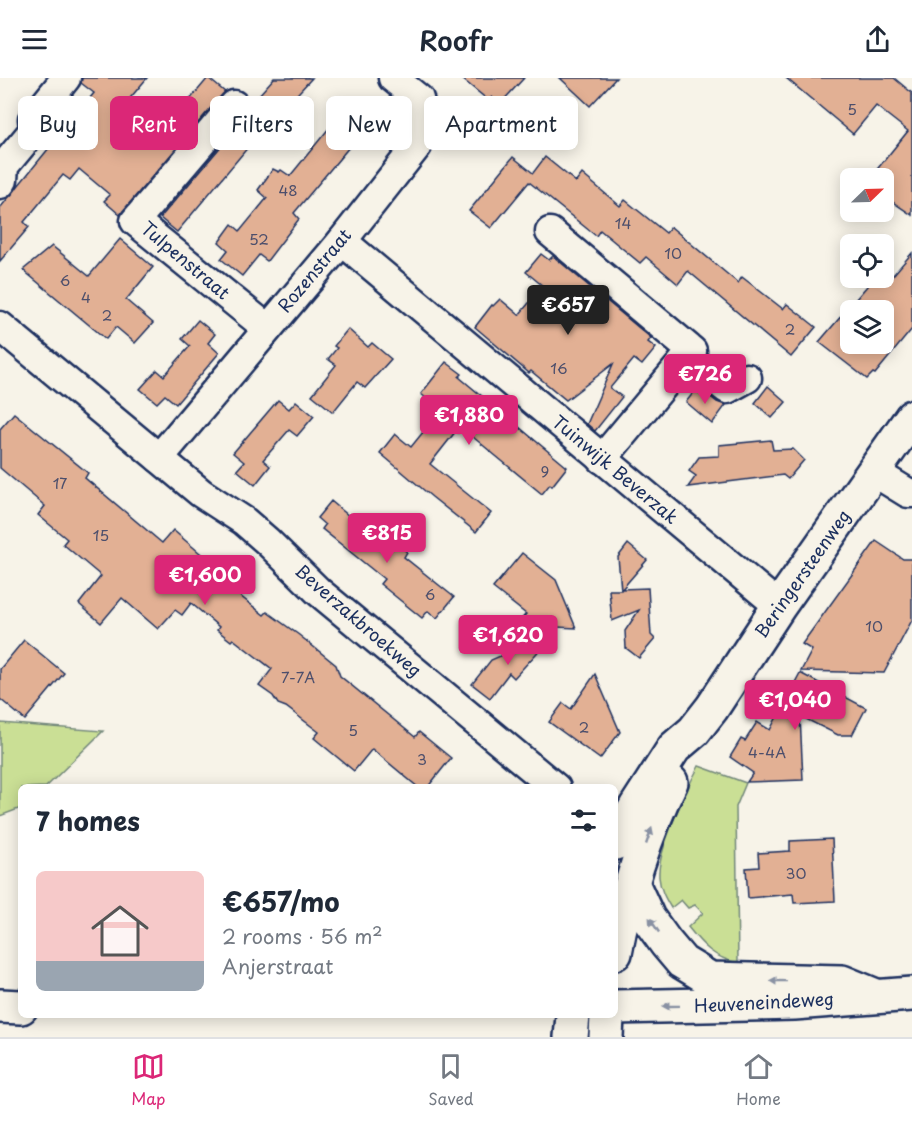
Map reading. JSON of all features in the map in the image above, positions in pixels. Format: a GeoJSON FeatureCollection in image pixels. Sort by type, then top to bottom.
{"type":"FeatureCollection","features":[{"type":"Feature","properties":{"kind":"main road","name":"Beringersteenweg"},"geometry":{"type":"LineString","coordinates":[[618,835],[674,748],[694,731],[712,708],[779,606],[912,417]]}},
{"type":"Feature","properties":{"kind":"main road","name":"Beringersteenweg"},"geometry":{"type":"LineString","coordinates":[[618,941],[632,883],[660,803],[694,731]]}},
{"type":"Feature","properties":{"kind":"main road"},"geometry":{"type":"LineString","coordinates":[[632,883],[648,918],[666,943],[682,962],[710,979],[842,982],[876,996]]}},
{"type":"Feature","properties":{"kind":"main road","name":"Heuveneindeweg"},"geometry":{"type":"LineString","coordinates":[[618,1007],[794,1003],[912,994]]}},
{"type":"Feature","properties":{"kind":"main road"},"geometry":{"type":"LineString","coordinates":[[0,1006],[18,1007]]}},
{"type":"Feature","properties":{"kind":"main road"},"geometry":{"type":"LineString","coordinates":[[571,1037],[573,1018]]}},
{"type":"Feature","properties":{"kind":"main road"},"geometry":{"type":"LineString","coordinates":[[606,1037],[608,1018]]}},
{"type":"Feature","properties":{"kind":"street"},"geometry":{"type":"LineString","coordinates":[[0,184],[3,180],[4,166],[34,130],[33,119],[66,78]]}},
{"type":"Feature","properties":{"kind":"street","name":"Rozenstraat"},"geometry":{"type":"LineString","coordinates":[[159,458],[342,241],[417,146],[425,126],[419,99],[393,78]]}},
{"type":"Feature","properties":{"kind":"street","name":"Tulpenstraat"},"geometry":{"type":"LineString","coordinates":[[210,133],[135,221],[267,328]]}},
{"type":"Feature","properties":{"kind":"street"},"geometry":{"type":"LineString","coordinates":[[550,232],[692,351],[602,459]]}},
{"type":"Feature","properties":{"kind":"street","name":"Tuinwijk Beverzak"},"geometry":{"type":"LineString","coordinates":[[342,241],[779,606]]}},
{"type":"Feature","properties":{"kind":"street","name":"Beverzakbroekweg"},"geometry":{"type":"LineString","coordinates":[[0,326],[208,499],[251,528],[283,555],[319,592],[551,784]]}},
{"type":"Feature","properties":{"kind":"street"},"geometry":{"type":"LineString","coordinates":[[687,358],[727,389],[747,378]]}},
{"type":"Feature","properties":{"kind":"street"},"geometry":{"type":"LineString","coordinates":[[873,472],[912,493]]}},
{"type":"Feature","properties":{"kind":"green space"},"geometry":{"type":"Polygon","coordinates":[[[0,723],[103,731],[49,784],[18,784],[18,809],[0,816],[0,723]]]}},
{"type":"Feature","properties":{"kind":"green space"},"geometry":{"type":"Polygon","coordinates":[[[699,766],[746,783],[736,807],[738,963],[722,958],[699,940],[688,927],[703,913],[695,905],[688,908],[681,900],[671,908],[663,893],[659,877],[667,837],[699,766]]]}},
{"type":"Feature","properties":{"kind":"building"},"geometry":{"type":"Polygon","coordinates":[[[82,78],[147,78],[132,96],[110,96],[110,150],[175,150],[120,215],[104,201],[110,195],[79,169],[70,180],[63,175],[24,222],[29,227],[0,261],[0,208],[47,150],[98,150],[98,96],[92,96],[94,93],[81,83],[82,78]]]}},
{"type":"Feature","properties":{"kind":"building"},"geometry":{"type":"Polygon","coordinates":[[[208,78],[225,92],[222,96],[210,96],[210,110],[198,124],[198,96],[193,96],[208,78]]]}},
{"type":"Feature","properties":{"kind":"building"},"geometry":{"type":"Polygon","coordinates":[[[274,78],[312,78],[295,96],[258,96],[274,78]]]}},
{"type":"Feature","properties":{"kind":"building"},"geometry":{"type":"Polygon","coordinates":[[[461,78],[524,78],[507,96],[483,96],[461,78]]]}},
{"type":"Feature","properties":{"kind":"building"},"geometry":{"type":"Polygon","coordinates":[[[560,78],[616,78],[590,106],[560,78]]]}},
{"type":"Feature","properties":{"kind":"building"},"geometry":{"type":"Polygon","coordinates":[[[786,78],[894,78],[912,93],[912,215],[894,203],[894,168],[878,168],[908,131],[876,106],[853,134],[786,78]]]}},
{"type":"Feature","properties":{"kind":"building"},"geometry":{"type":"Polygon","coordinates":[[[326,132],[326,150],[347,150],[294,213],[299,219],[267,261],[259,255],[242,276],[221,259],[228,250],[219,242],[232,224],[240,231],[267,198],[258,190],[273,169],[279,172],[281,170],[290,176],[311,150],[314,150],[314,147],[326,132]]]}},
{"type":"Feature","properties":{"kind":"building"},"geometry":{"type":"Polygon","coordinates":[[[218,150],[246,150],[177,232],[160,218],[218,150]]]}},
{"type":"Feature","properties":{"kind":"building"},"geometry":{"type":"Polygon","coordinates":[[[513,157],[533,173],[545,157],[576,182],[582,174],[620,206],[625,200],[666,233],[671,227],[738,283],[742,277],[783,309],[787,304],[816,327],[791,357],[688,271],[678,284],[646,257],[640,263],[600,230],[596,236],[529,182],[491,228],[469,211],[513,157]]]}},
{"type":"Feature","properties":{"kind":"building"},"geometry":{"type":"Polygon","coordinates":[[[120,239],[153,267],[126,300],[153,323],[135,343],[116,327],[106,339],[23,270],[52,246],[89,276],[120,239]]]}},
{"type":"Feature","properties":{"kind":"building"},"geometry":{"type":"Polygon","coordinates":[[[912,253],[912,329],[894,351],[894,300],[855,300],[865,288],[894,288],[894,274],[912,253]]]}},
{"type":"Feature","properties":{"kind":"building"},"geometry":{"type":"Polygon","coordinates":[[[541,254],[549,260],[553,256],[651,338],[648,342],[656,348],[642,365],[634,359],[610,388],[622,397],[595,431],[587,424],[613,364],[566,400],[531,371],[529,373],[475,327],[492,305],[500,299],[519,315],[543,286],[526,272],[541,254]]]}},
{"type":"Feature","properties":{"kind":"building"},"geometry":{"type":"Polygon","coordinates":[[[840,318],[840,354],[891,354],[875,374],[873,373],[867,379],[819,342],[840,318]]]}},
{"type":"Feature","properties":{"kind":"building"},"geometry":{"type":"Polygon","coordinates":[[[198,320],[215,334],[208,343],[219,353],[176,404],[165,395],[157,403],[140,389],[157,370],[164,376],[190,346],[182,339],[198,320]]]}},
{"type":"Feature","properties":{"kind":"building"},"geometry":{"type":"Polygon","coordinates":[[[348,329],[368,347],[372,343],[391,359],[365,388],[357,382],[333,412],[312,395],[336,365],[328,359],[337,348],[334,346],[348,329]]]}},
{"type":"Feature","properties":{"kind":"building"},"geometry":{"type":"Polygon","coordinates":[[[446,362],[462,374],[459,377],[567,467],[552,486],[550,484],[542,494],[462,428],[458,433],[456,431],[430,464],[491,513],[476,532],[380,453],[395,434],[411,447],[441,410],[421,394],[446,362]]]}},
{"type":"Feature","properties":{"kind":"building"},"geometry":{"type":"Polygon","coordinates":[[[768,386],[786,402],[772,418],[755,403],[768,386]]]}},
{"type":"Feature","properties":{"kind":"building"},"geometry":{"type":"Polygon","coordinates":[[[698,387],[717,402],[726,405],[712,424],[686,402],[698,387]]]}},
{"type":"Feature","properties":{"kind":"building"},"geometry":{"type":"Polygon","coordinates":[[[278,400],[289,409],[296,401],[314,416],[297,436],[289,430],[263,460],[270,466],[255,485],[237,470],[244,462],[233,453],[278,400]]]}},
{"type":"Feature","properties":{"kind":"building"},"geometry":{"type":"Polygon","coordinates":[[[14,413],[88,473],[85,478],[162,543],[173,530],[220,570],[215,576],[264,615],[267,612],[299,635],[336,665],[340,676],[415,737],[419,732],[451,758],[430,784],[414,784],[372,749],[354,771],[314,738],[319,732],[286,707],[278,704],[273,696],[259,686],[272,669],[233,639],[231,641],[217,630],[219,627],[191,603],[182,615],[175,610],[158,629],[122,598],[101,623],[79,604],[101,576],[63,544],[67,539],[38,515],[45,506],[0,468],[0,429],[14,413]]]}},
{"type":"Feature","properties":{"kind":"building"},"geometry":{"type":"Polygon","coordinates":[[[771,440],[773,450],[793,449],[804,460],[788,479],[783,475],[688,487],[696,476],[689,471],[699,457],[719,456],[719,445],[771,440]]]}},
{"type":"Feature","properties":{"kind":"building"},"geometry":{"type":"Polygon","coordinates":[[[331,501],[381,543],[387,536],[407,552],[404,557],[454,597],[437,618],[428,611],[422,618],[380,584],[384,579],[322,529],[325,525],[317,518],[331,501]]]}},
{"type":"Feature","properties":{"kind":"building"},"geometry":{"type":"Polygon","coordinates":[[[876,541],[903,559],[912,559],[912,620],[884,673],[801,671],[812,650],[802,644],[876,541]]]}},
{"type":"Feature","properties":{"kind":"building"},"geometry":{"type":"Polygon","coordinates":[[[628,544],[647,560],[622,589],[648,588],[651,635],[655,639],[639,658],[626,648],[625,631],[639,610],[612,621],[609,590],[621,590],[618,557],[628,544]]]}},
{"type":"Feature","properties":{"kind":"building"},"geometry":{"type":"Polygon","coordinates":[[[522,553],[556,580],[576,628],[516,625],[526,614],[493,588],[522,553]]]}},
{"type":"Feature","properties":{"kind":"building"},"geometry":{"type":"Polygon","coordinates":[[[557,631],[514,678],[509,673],[490,698],[472,684],[491,660],[557,631]]]}},
{"type":"Feature","properties":{"kind":"building"},"geometry":{"type":"Polygon","coordinates":[[[24,640],[64,673],[25,720],[0,699],[0,669],[24,640]]]}},
{"type":"Feature","properties":{"kind":"building"},"geometry":{"type":"Polygon","coordinates":[[[800,673],[866,708],[852,735],[838,735],[800,716],[803,780],[747,782],[753,773],[730,757],[741,739],[745,741],[757,722],[770,730],[800,673]]]}},
{"type":"Feature","properties":{"kind":"building"},"geometry":{"type":"Polygon","coordinates":[[[595,674],[620,732],[600,759],[549,722],[563,703],[571,709],[595,674]]]}},
{"type":"Feature","properties":{"kind":"building"},"geometry":{"type":"Polygon","coordinates":[[[832,839],[835,901],[794,903],[793,894],[748,898],[746,868],[759,867],[758,853],[790,851],[790,841],[832,839]]]}}]}
